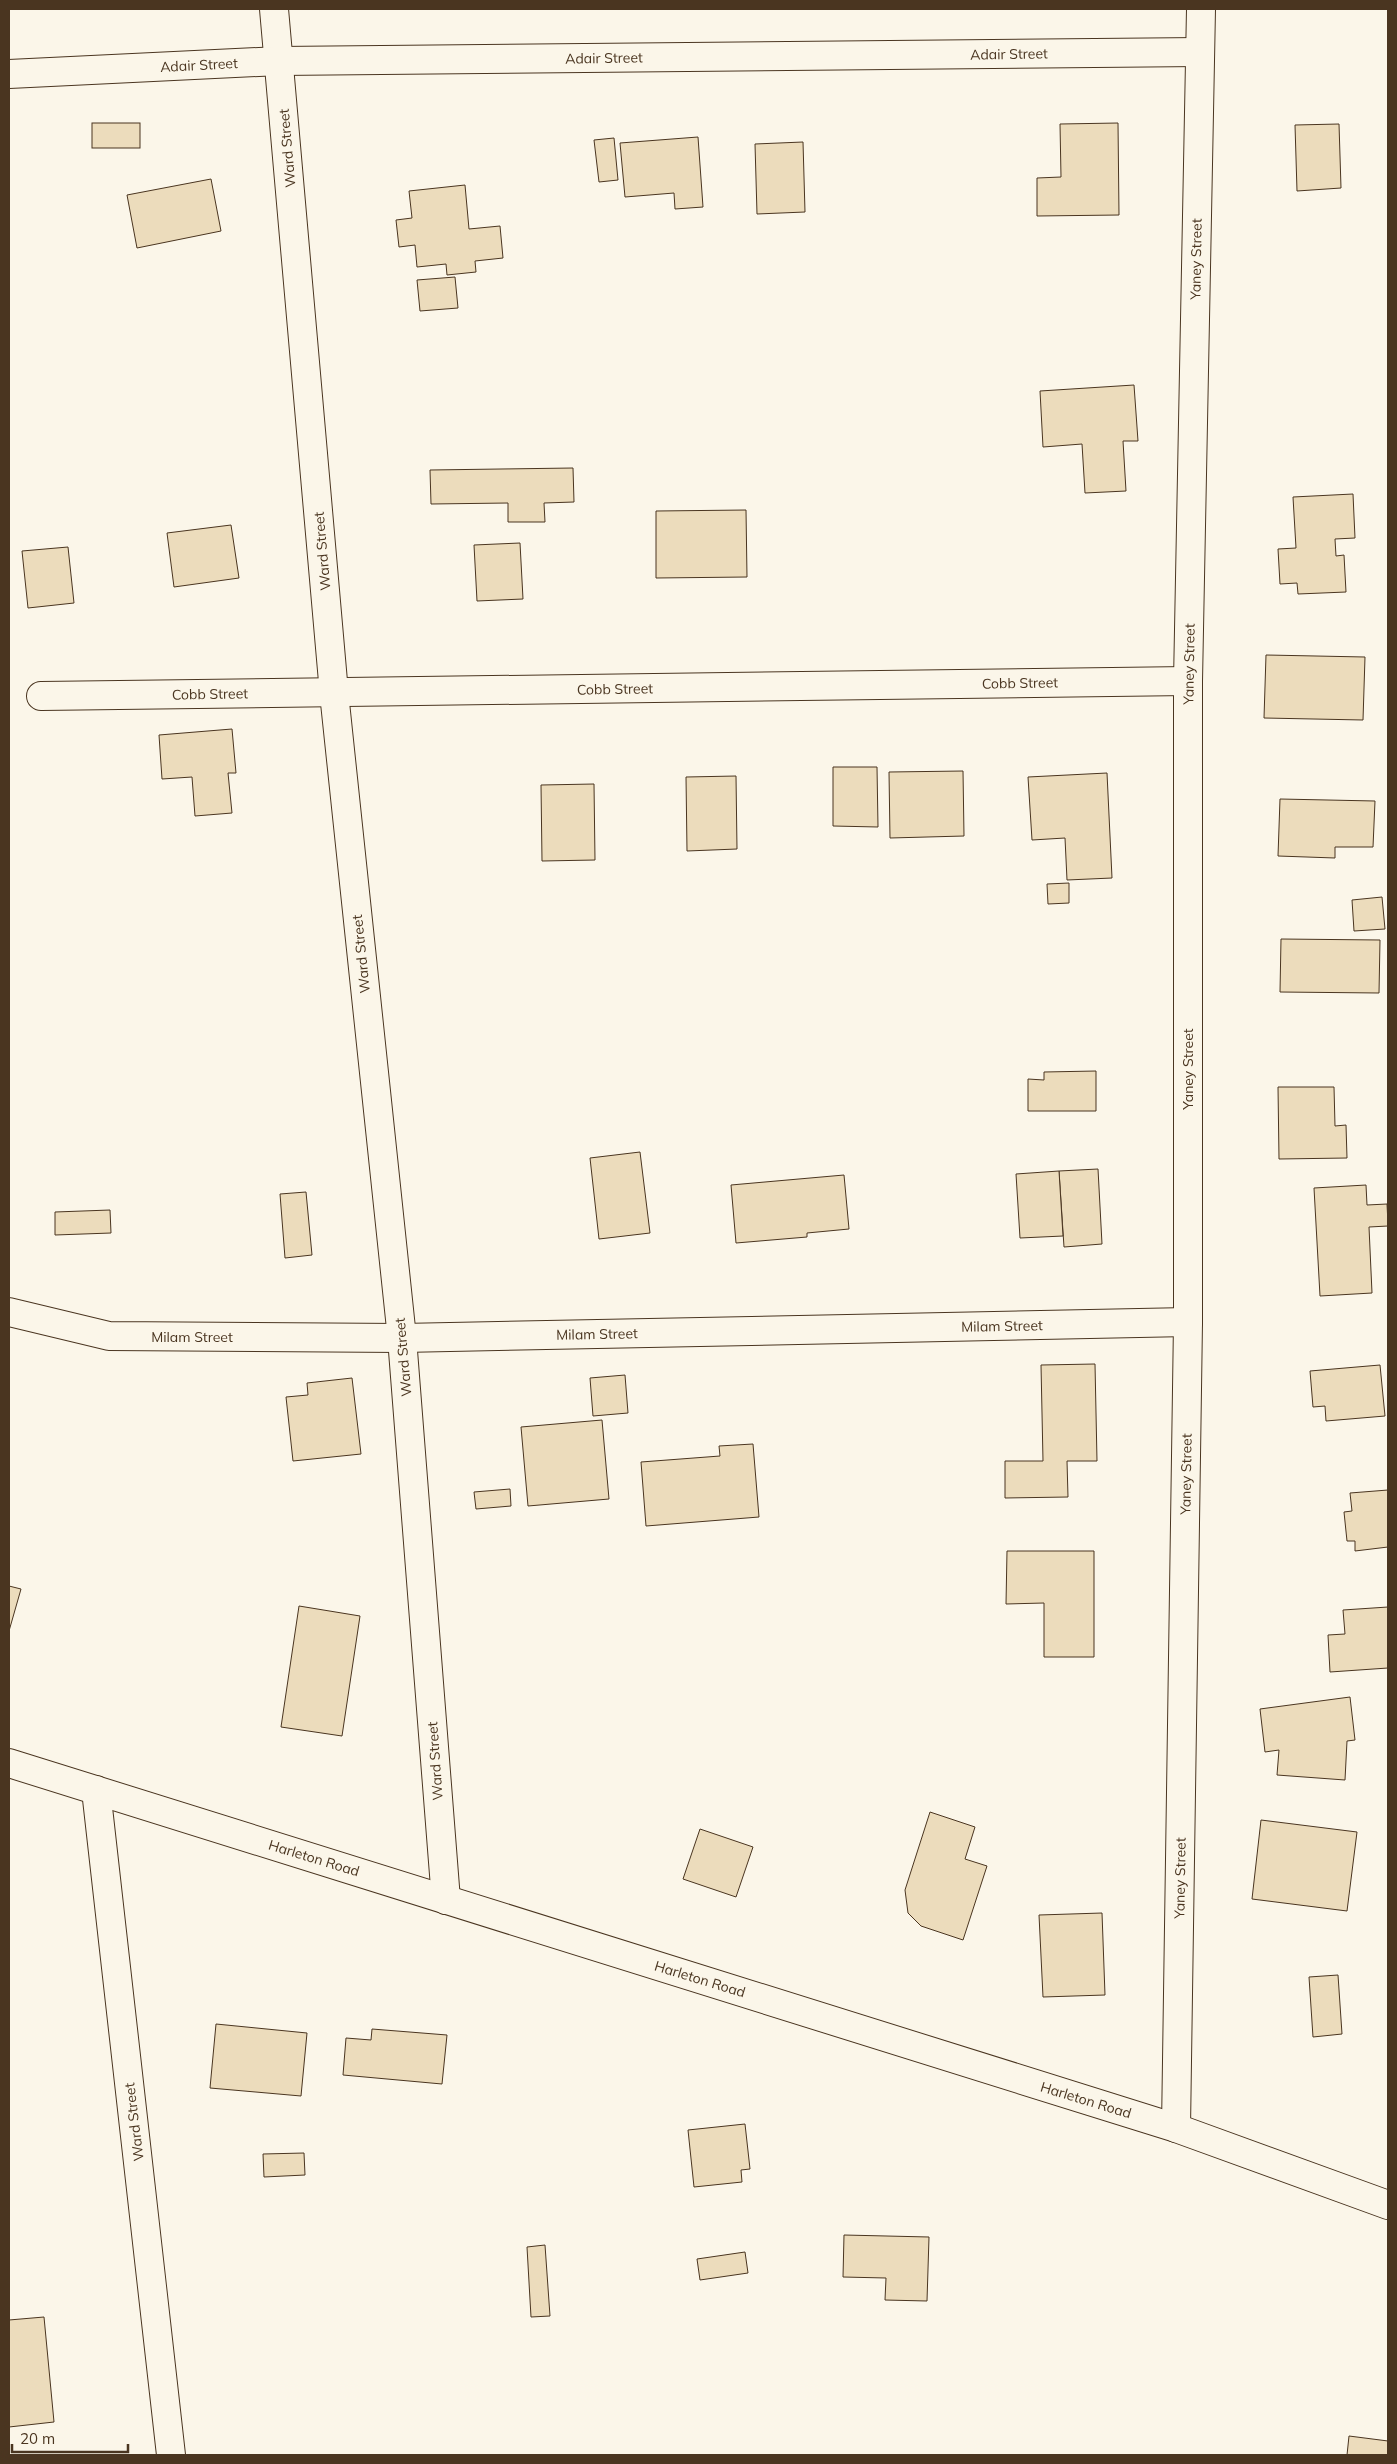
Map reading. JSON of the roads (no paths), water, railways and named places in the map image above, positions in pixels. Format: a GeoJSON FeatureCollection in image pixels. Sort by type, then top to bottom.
{"type":"FeatureCollection","features":[{"type":"Feature","properties":{"kind":"street","name":"Ward Street"},"geometry":{"type":"LineString","coordinates":[[274,9],[334,693],[402,1338],[446,1900]]}},
{"type":"Feature","properties":{"kind":"street","name":"Yaney Street"},"geometry":{"type":"LineString","coordinates":[[1176,2128],[1188,1322],[1188,681],[1201,9]]}},
{"type":"Feature","properties":{"kind":"street","name":"Adair Street"},"geometry":{"type":"LineString","coordinates":[[9,74],[280,61],[1200,52]]}},
{"type":"Feature","properties":{"kind":"street","name":"Cobb Street"},"geometry":{"type":"LineString","coordinates":[[41,696],[1188,681]]}},
{"type":"Feature","properties":{"kind":"street","name":"Milam Street"},"geometry":{"type":"LineString","coordinates":[[9,1312],[108,1336],[402,1338],[1188,1322]]}},
{"type":"Feature","properties":{"kind":"street","name":"Harleton Road"},"geometry":{"type":"LineString","coordinates":[[9,1763],[1176,2128],[1380,2200]]}},
{"type":"Feature","properties":{"kind":"street","name":"Ward Street"},"geometry":{"type":"LineString","coordinates":[[96,1790],[172,2455]]}}]}
